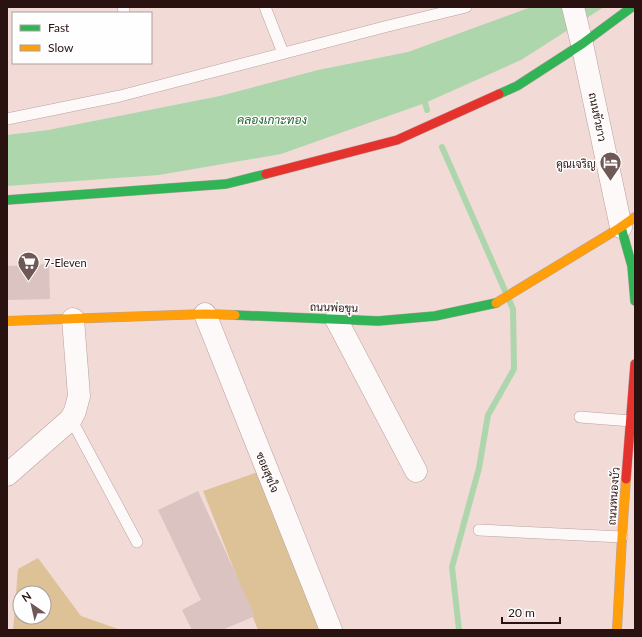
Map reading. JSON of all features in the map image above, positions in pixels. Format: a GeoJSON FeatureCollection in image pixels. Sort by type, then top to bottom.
{"type":"FeatureCollection","features":[{"type":"Feature","properties":{"kind":"street","name":"ถนนขัวยาว"},"geometry":{"type":"LineString","coordinates":[[573,7],[628,222]]}},
{"type":"Feature","properties":{"kind":"street"},"geometry":{"type":"LineString","coordinates":[[7,200],[226,184],[397,140],[517,86],[582,44],[632,7]]}},
{"type":"Feature","properties":{"kind":"street"},"geometry":{"type":"LineString","coordinates":[[628,222],[635,301]]}},
{"type":"Feature","properties":{"kind":"street","name":"ถนนพ่อขุน"},"geometry":{"type":"LineString","coordinates":[[7,321],[205,314],[378,321],[435,316],[496,303],[628,222]]}},
{"type":"Feature","properties":{"kind":"street","name":"ซอยสุขใจ"},"geometry":{"type":"LineString","coordinates":[[205,314],[330,630]]}},
{"type":"Feature","properties":{"kind":"street"},"geometry":{"type":"LineString","coordinates":[[7,476],[71,419],[75,411],[79,396],[73,319]]}},
{"type":"Feature","properties":{"kind":"street"},"geometry":{"type":"LineString","coordinates":[[336,319],[416,471]]}},
{"type":"Feature","properties":{"kind":"street","name":"ถนนหนองบัว"},"geometry":{"type":"LineString","coordinates":[[617,630],[622,538],[635,364]]}},
{"type":"Feature","properties":{"kind":"lane"},"geometry":{"type":"LineString","coordinates":[[265,7],[283,54]]}},
{"type":"Feature","properties":{"kind":"lane"},"geometry":{"type":"LineString","coordinates":[[7,119],[120,96],[466,7]]}},
{"type":"Feature","properties":{"kind":"lane"},"geometry":{"type":"LineString","coordinates":[[580,417],[631,421]]}},
{"type":"Feature","properties":{"kind":"lane"},"geometry":{"type":"LineString","coordinates":[[71,419],[137,542]]}},
{"type":"Feature","properties":{"kind":"lane"},"geometry":{"type":"LineString","coordinates":[[479,530],[622,538]]}},
{"type":"Feature","properties":{"kind":"shaded area"},"geometry":{"type":"Polygon","coordinates":[[[258,472],[325,630],[258,630],[203,491],[258,472]]]}},
{"type":"Feature","properties":{"kind":"shaded area"},"geometry":{"type":"Polygon","coordinates":[[[38,558],[81,616],[121,630],[13,630],[13,625],[52,625],[52,585],[17,585],[18,569],[38,558]]]}},
{"type":"Feature","properties":{"kind":"water","name":"คลองเกาะทอง"},"geometry":{"type":"Polygon","coordinates":[[[531,7],[604,7],[521,60],[425,103],[281,154],[159,175],[7,186],[7,135],[48,130],[220,96],[318,70],[408,52],[531,7]]]}},
{"type":"Feature","properties":{"kind":"building","name":"7-Eleven"},"geometry":{"type":"Polygon","coordinates":[[[49,264],[50,299],[7,300],[7,266],[49,264]]]}},
{"type":"Feature","properties":{"kind":"building"},"geometry":{"type":"Polygon","coordinates":[[[198,491],[255,616],[222,630],[192,630],[182,610],[201,600],[158,510],[198,491]]]}},
{"type":"Feature","properties":{"kind":"waterway"},"geometry":{"type":"LineString","coordinates":[[425,103],[427,110]]}},
{"type":"Feature","properties":{"kind":"waterway"},"geometry":{"type":"LineString","coordinates":[[442,147],[513,309],[514,369],[488,415],[479,468],[452,567],[459,630]]}},
{"type":"Feature","properties":{"kind":"traffic: fast"},"geometry":{"type":"LineString","coordinates":[[499,94],[517,86],[582,44],[632,7]]}},
{"type":"Feature","properties":{"kind":"traffic: fast"},"geometry":{"type":"LineString","coordinates":[[7,200],[226,184],[266,174]]}},
{"type":"Feature","properties":{"kind":"traffic: fast"},"geometry":{"type":"LineString","coordinates":[[621,227],[632,266],[635,301]]}},
{"type":"Feature","properties":{"kind":"traffic: fast"},"geometry":{"type":"LineString","coordinates":[[235,315],[378,321],[435,316],[496,303]]}},
{"type":"Feature","properties":{"kind":"traffic: slow"},"geometry":{"type":"LineString","coordinates":[[496,303],[635,217]]}},
{"type":"Feature","properties":{"kind":"traffic: slow"},"geometry":{"type":"LineString","coordinates":[[7,321],[205,314],[235,315]]}},
{"type":"Feature","properties":{"kind":"traffic: slow"},"geometry":{"type":"LineString","coordinates":[[617,630],[626,479]]}},
{"type":"Feature","properties":{"kind":"traffic: jam"},"geometry":{"type":"LineString","coordinates":[[266,174],[397,140],[499,94]]}},
{"type":"Feature","properties":{"kind":"traffic: jam"},"geometry":{"type":"LineString","coordinates":[[626,479],[635,364]]}},
{"type":"Feature","properties":{"kind":"place","name":"คูณเจริญ"},"geometry":{"type":"Point","coordinates":[611,182]}},
{"type":"Feature","properties":{"kind":"place","name":"7-Eleven"},"geometry":{"type":"Point","coordinates":[28,282]}}]}
